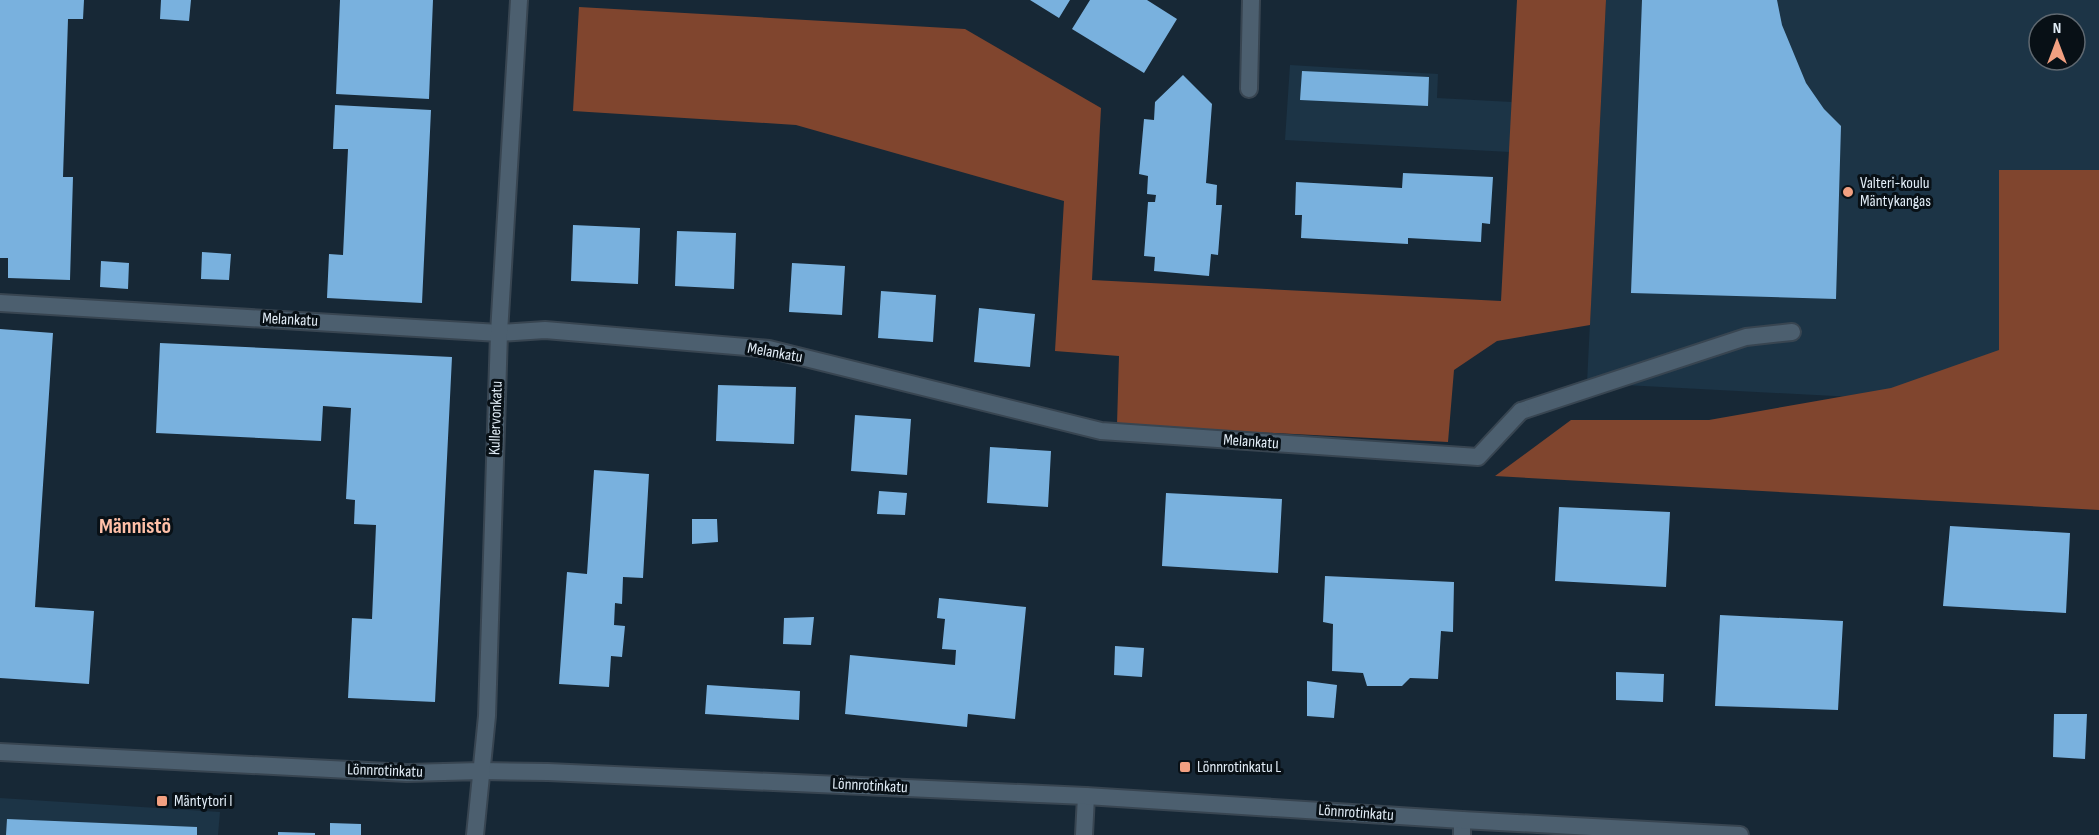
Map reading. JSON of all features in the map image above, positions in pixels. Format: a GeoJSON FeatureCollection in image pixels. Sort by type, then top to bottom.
{"type":"FeatureCollection","features":[{"type":"Feature","properties":{"kind":"street","name":"Kullervonkatu"},"geometry":{"type":"LineString","coordinates":[[475,835],[487,716],[499,333],[519,0]]}},
{"type":"Feature","properties":{"kind":"street"},"geometry":{"type":"LineString","coordinates":[[1249,89],[1251,0]]}},
{"type":"Feature","properties":{"kind":"street","name":"Melankatu"},"geometry":{"type":"LineString","coordinates":[[0,303],[499,333],[545,330],[769,350],[1089,429],[1478,457],[1521,411],[1746,337],[1792,332]]}},
{"type":"Feature","properties":{"kind":"street","name":"Lönnrotinkatu"},"geometry":{"type":"LineString","coordinates":[[0,752],[407,773],[560,772],[1086,796],[1462,828],[1740,835]]}},
{"type":"Feature","properties":{"kind":"street"},"geometry":{"type":"LineString","coordinates":[[1084,835],[1086,796]]}},
{"type":"Feature","properties":{"kind":"shaded area"},"geometry":{"type":"Polygon","coordinates":[[[1517,0],[1606,0],[1590,325],[1497,341],[1454,370],[1448,442],[1117,425],[1119,356],[1055,351],[1064,201],[796,125],[573,111],[579,7],[965,29],[1101,108],[1092,280],[1501,301],[1517,0]]]}},
{"type":"Feature","properties":{"kind":"shaded area","name":"Valteri-koulu Mäntykangas"},"geometry":{"type":"Polygon","coordinates":[[[1606,0],[2099,0],[2099,410],[1587,383],[1606,0]]]}},
{"type":"Feature","properties":{"kind":"shaded area"},"geometry":{"type":"Polygon","coordinates":[[[1290,65],[1438,74],[1437,98],[1512,102],[1510,152],[1285,140],[1290,65]]]}},
{"type":"Feature","properties":{"kind":"shaded area"},"geometry":{"type":"Polygon","coordinates":[[[1999,170],[2099,170],[2099,510],[1495,476],[1571,420],[1709,420],[1891,388],[1999,350],[1999,170]]]}},
{"type":"Feature","properties":{"kind":"shaded area"},"geometry":{"type":"Polygon","coordinates":[[[0,798],[220,812],[218,835],[0,835],[0,798]]]}},
{"type":"Feature","properties":{"kind":"building"},"geometry":{"type":"Polygon","coordinates":[[[0,0],[84,0],[83,19],[68,19],[63,177],[73,177],[70,280],[8,278],[8,258],[0,258],[0,0]]]}},
{"type":"Feature","properties":{"kind":"building"},"geometry":{"type":"Polygon","coordinates":[[[161,0],[191,0],[189,21],[160,19],[161,0]]]}},
{"type":"Feature","properties":{"kind":"building"},"geometry":{"type":"Polygon","coordinates":[[[340,0],[433,0],[429,99],[336,94],[340,0]]]}},
{"type":"Feature","properties":{"kind":"building"},"geometry":{"type":"Polygon","coordinates":[[[1030,0],[1070,0],[1059,18],[1030,0]]]}},
{"type":"Feature","properties":{"kind":"building"},"geometry":{"type":"Polygon","coordinates":[[[1090,0],[1147,0],[1177,19],[1144,73],[1072,29],[1090,0]]]}},
{"type":"Feature","properties":{"kind":"building"},"geometry":{"type":"Polygon","coordinates":[[[1642,0],[1777,0],[1782,25],[1806,83],[1824,109],[1841,126],[1836,299],[1631,293],[1642,0]]]}},
{"type":"Feature","properties":{"kind":"building"},"geometry":{"type":"Polygon","coordinates":[[[1302,71],[1429,77],[1428,106],[1300,100],[1302,71]]]}},
{"type":"Feature","properties":{"kind":"building"},"geometry":{"type":"Polygon","coordinates":[[[1183,75],[1212,104],[1206,183],[1217,185],[1216,205],[1222,205],[1218,255],[1211,254],[1209,276],[1154,271],[1155,257],[1144,256],[1148,202],[1155,202],[1156,195],[1147,194],[1148,176],[1139,174],[1144,119],[1154,120],[1155,102],[1183,75]]]}},
{"type":"Feature","properties":{"kind":"building"},"geometry":{"type":"Polygon","coordinates":[[[335,105],[431,110],[422,303],[327,298],[329,254],[343,255],[348,149],[333,149],[335,105]]]}},
{"type":"Feature","properties":{"kind":"building"},"geometry":{"type":"Polygon","coordinates":[[[1403,173],[1493,177],[1490,224],[1482,223],[1481,242],[1408,238],[1408,244],[1301,238],[1302,215],[1295,215],[1296,182],[1402,188],[1403,173]]]}},
{"type":"Feature","properties":{"kind":"building"},"geometry":{"type":"Polygon","coordinates":[[[573,225],[640,228],[638,284],[571,281],[573,225]]]}},
{"type":"Feature","properties":{"kind":"building"},"geometry":{"type":"Polygon","coordinates":[[[677,231],[736,233],[734,289],[675,286],[677,231]]]}},
{"type":"Feature","properties":{"kind":"building"},"geometry":{"type":"Polygon","coordinates":[[[202,252],[231,254],[229,280],[201,279],[202,252]]]}},
{"type":"Feature","properties":{"kind":"building"},"geometry":{"type":"Polygon","coordinates":[[[101,261],[129,263],[128,289],[100,287],[101,261]]]}},
{"type":"Feature","properties":{"kind":"building"},"geometry":{"type":"Polygon","coordinates":[[[792,263],[845,266],[842,315],[789,312],[792,263]]]}},
{"type":"Feature","properties":{"kind":"building"},"geometry":{"type":"Polygon","coordinates":[[[881,291],[936,295],[933,342],[878,338],[881,291]]]}},
{"type":"Feature","properties":{"kind":"building"},"geometry":{"type":"Polygon","coordinates":[[[979,308],[1035,314],[1030,367],[974,362],[979,308]]]}},
{"type":"Feature","properties":{"kind":"building"},"geometry":{"type":"Polygon","coordinates":[[[0,329],[53,333],[35,607],[94,611],[89,684],[0,678],[0,329]]]}},
{"type":"Feature","properties":{"kind":"building"},"geometry":{"type":"Polygon","coordinates":[[[160,343],[452,357],[435,702],[348,698],[352,618],[372,619],[376,525],[354,524],[355,500],[346,499],[351,408],[323,406],[321,441],[156,433],[160,343]]]}},
{"type":"Feature","properties":{"kind":"building"},"geometry":{"type":"Polygon","coordinates":[[[718,385],[796,387],[794,444],[716,441],[718,385]]]}},
{"type":"Feature","properties":{"kind":"building"},"geometry":{"type":"Polygon","coordinates":[[[855,415],[911,419],[907,475],[851,471],[855,415]]]}},
{"type":"Feature","properties":{"kind":"building"},"geometry":{"type":"Polygon","coordinates":[[[990,447],[1051,451],[1048,507],[987,503],[990,447]]]}},
{"type":"Feature","properties":{"kind":"building"},"geometry":{"type":"Polygon","coordinates":[[[594,470],[649,474],[643,578],[623,577],[622,604],[615,603],[614,625],[625,626],[622,657],[611,656],[609,687],[559,684],[567,572],[587,574],[594,470]]]}},
{"type":"Feature","properties":{"kind":"building"},"geometry":{"type":"Polygon","coordinates":[[[879,491],[907,493],[905,515],[877,514],[879,491]]]}},
{"type":"Feature","properties":{"kind":"building"},"geometry":{"type":"Polygon","coordinates":[[[1166,493],[1282,499],[1278,573],[1162,566],[1166,493]]]}},
{"type":"Feature","properties":{"kind":"building"},"geometry":{"type":"Polygon","coordinates":[[[1559,507],[1670,512],[1666,587],[1555,581],[1559,507]]]}},
{"type":"Feature","properties":{"kind":"building"},"geometry":{"type":"Polygon","coordinates":[[[692,519],[717,519],[718,542],[692,544],[692,519]]]}},
{"type":"Feature","properties":{"kind":"building"},"geometry":{"type":"Polygon","coordinates":[[[1950,526],[2070,533],[2066,613],[1943,606],[1950,526]]]}},
{"type":"Feature","properties":{"kind":"building"},"geometry":{"type":"Polygon","coordinates":[[[1325,576],[1454,582],[1453,632],[1441,631],[1438,679],[1410,678],[1402,686],[1367,686],[1363,673],[1332,671],[1333,624],[1323,622],[1325,576]]]}},
{"type":"Feature","properties":{"kind":"building"},"geometry":{"type":"Polygon","coordinates":[[[939,598],[1026,607],[1015,719],[968,714],[967,727],[845,714],[850,655],[955,665],[956,650],[942,649],[945,619],[937,618],[939,598]]]}},
{"type":"Feature","properties":{"kind":"building"},"geometry":{"type":"Polygon","coordinates":[[[1720,615],[1843,621],[1838,710],[1715,706],[1720,615]]]}},
{"type":"Feature","properties":{"kind":"building"},"geometry":{"type":"Polygon","coordinates":[[[814,617],[811,645],[783,644],[784,618],[814,617]]]}},
{"type":"Feature","properties":{"kind":"building"},"geometry":{"type":"Polygon","coordinates":[[[1115,646],[1144,648],[1142,677],[1114,675],[1115,646]]]}},
{"type":"Feature","properties":{"kind":"building"},"geometry":{"type":"Polygon","coordinates":[[[1616,672],[1664,674],[1663,702],[1616,700],[1616,672]]]}},
{"type":"Feature","properties":{"kind":"building"},"geometry":{"type":"Polygon","coordinates":[[[1307,681],[1337,685],[1334,718],[1307,716],[1307,681]]]}},
{"type":"Feature","properties":{"kind":"building"},"geometry":{"type":"Polygon","coordinates":[[[707,685],[800,691],[799,720],[705,714],[707,685]]]}},
{"type":"Feature","properties":{"kind":"building"},"geometry":{"type":"Polygon","coordinates":[[[2054,714],[2087,714],[2085,759],[2053,757],[2054,714]]]}},
{"type":"Feature","properties":{"kind":"building"},"geometry":{"type":"Polygon","coordinates":[[[7,819],[197,827],[197,835],[6,835],[7,819]]]}},
{"type":"Feature","properties":{"kind":"building"},"geometry":{"type":"Polygon","coordinates":[[[330,823],[361,824],[361,835],[330,835],[330,823]]]}},
{"type":"Feature","properties":{"kind":"building"},"geometry":{"type":"Polygon","coordinates":[[[278,832],[315,833],[315,835],[278,835],[278,832]]]}},
{"type":"Feature","properties":{"kind":"place","name":"Valteri-koulu Mäntykangas"},"geometry":{"type":"Point","coordinates":[1848,192]}},
{"type":"Feature","properties":{"kind":"place","name":"Lönnrotinkatu L"},"geometry":{"type":"Point","coordinates":[1185,767]}},
{"type":"Feature","properties":{"kind":"place","name":"Mäntytori I"},"geometry":{"type":"Point","coordinates":[162,801]}},
{"type":"Feature","properties":{"kind":"district","name":"Männistö"},"geometry":{"type":"Point","coordinates":[135,526]}}]}
